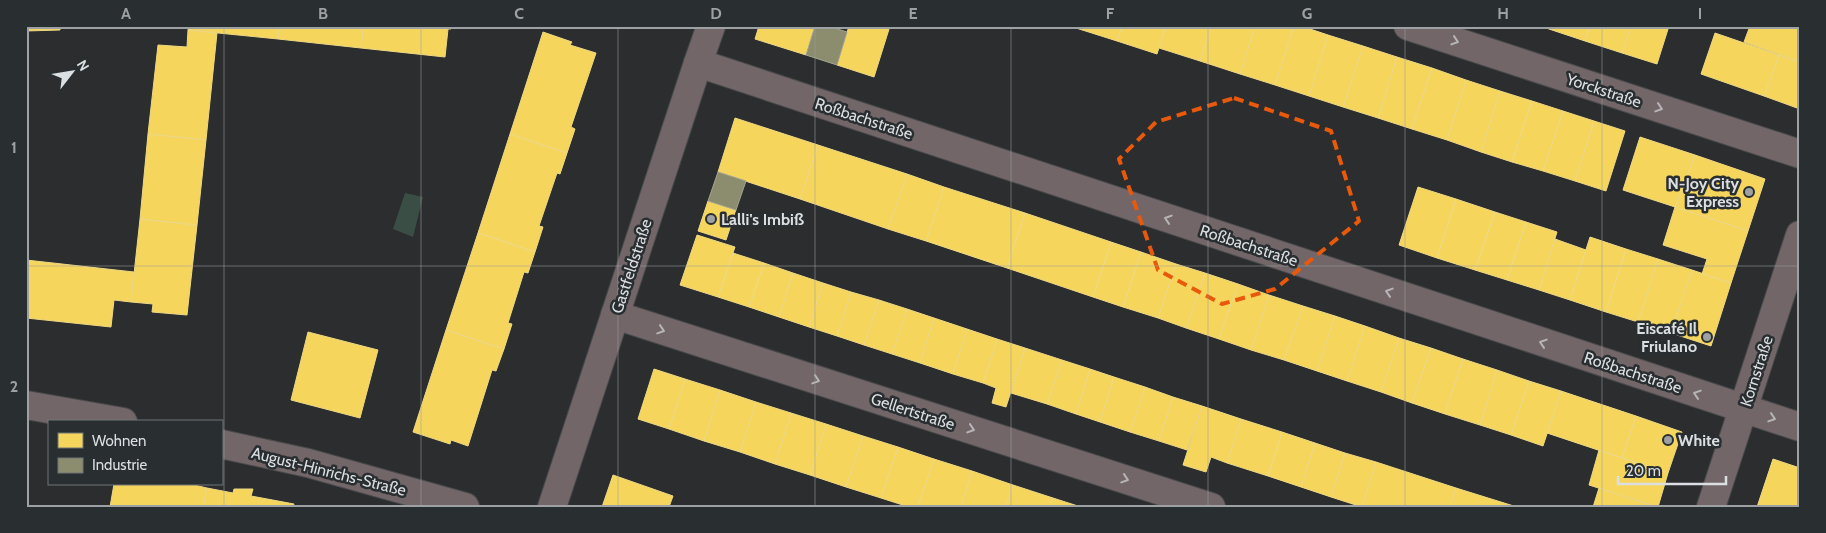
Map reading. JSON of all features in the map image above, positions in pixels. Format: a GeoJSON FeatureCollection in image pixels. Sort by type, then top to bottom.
{"type":"FeatureCollection","features":[{"type":"Feature","properties":{"kind":"street","name":"Gastfeldstraße"},"geometry":{"type":"LineString","coordinates":[[552,507],[711,26]]}},
{"type":"Feature","properties":{"kind":"street","name":"Yorckstraße"},"geometry":{"type":"LineString","coordinates":[[1408,26],[1800,154]]}},
{"type":"Feature","properties":{"kind":"street","name":"Roßbachstraße"},"geometry":{"type":"LineString","coordinates":[[698,63],[1800,427]]}},
{"type":"Feature","properties":{"kind":"street","name":"Kornstraße"},"geometry":{"type":"LineString","coordinates":[[1711,507],[1800,234]]}},
{"type":"Feature","properties":{"kind":"street","name":"Gellertstraße"},"geometry":{"type":"LineString","coordinates":[[615,315],[1211,507]]}},
{"type":"Feature","properties":{"kind":"street"},"geometry":{"type":"LineString","coordinates":[[26,405],[112,420]]}},
{"type":"Feature","properties":{"kind":"street","name":"August-Hinrichs-Straße"},"geometry":{"type":"LineString","coordinates":[[222,444],[308,463],[465,507]]}},
{"type":"Feature","properties":{"kind":"highlighted area"},"geometry":{"type":"Polygon","coordinates":[[[1234,98],[1331,131],[1359,221],[1275,289],[1222,304],[1158,270],[1119,159],[1156,122],[1234,98]]]}},
{"type":"Feature","properties":{"kind":"green space"},"geometry":{"type":"Polygon","coordinates":[[[405,193],[423,197],[413,237],[393,229],[405,193]]]}},
{"type":"Feature","properties":{"kind":"building: Wohnen"},"geometry":{"type":"Polygon","coordinates":[[[26,26],[60,26],[60,30],[26,31],[26,26]]]}},
{"type":"Feature","properties":{"kind":"building: Wohnen"},"geometry":{"type":"Polygon","coordinates":[[[189,26],[279,26],[278,39],[188,30],[189,26]]]}},
{"type":"Feature","properties":{"kind":"building: Wohnen"},"geometry":{"type":"Polygon","coordinates":[[[279,26],[363,26],[361,48],[278,39],[279,26]]]}},
{"type":"Feature","properties":{"kind":"building: Wohnen"},"geometry":{"type":"Polygon","coordinates":[[[363,26],[451,26],[451,29],[448,29],[445,57],[361,48],[363,26]]]}},
{"type":"Feature","properties":{"kind":"building: Wohnen"},"geometry":{"type":"Polygon","coordinates":[[[759,26],[815,26],[806,55],[755,39],[759,26]]]}},
{"type":"Feature","properties":{"kind":"building: Wohnen"},"geometry":{"type":"Polygon","coordinates":[[[849,26],[890,26],[874,77],[837,65],[849,26]]]}},
{"type":"Feature","properties":{"kind":"building: Wohnen"},"geometry":{"type":"Polygon","coordinates":[[[1077,26],[1122,26],[1117,41],[1076,28],[1077,26]]]}},
{"type":"Feature","properties":{"kind":"building: Wohnen"},"geometry":{"type":"Polygon","coordinates":[[[1122,26],[1166,26],[1157,54],[1117,41],[1122,26]]]}},
{"type":"Feature","properties":{"kind":"building: Wohnen"},"geometry":{"type":"Polygon","coordinates":[[[1166,26],[1211,26],[1200,61],[1159,48],[1166,26]]]}},
{"type":"Feature","properties":{"kind":"building: Wohnen"},"geometry":{"type":"Polygon","coordinates":[[[1211,26],[1255,26],[1240,74],[1200,61],[1211,26]]]}},
{"type":"Feature","properties":{"kind":"building: Wohnen"},"geometry":{"type":"Polygon","coordinates":[[[1255,26],[1294,26],[1275,85],[1240,74],[1255,26]]]}},
{"type":"Feature","properties":{"kind":"building: Wohnen"},"geometry":{"type":"Polygon","coordinates":[[[1294,26],[1301,26],[1328,35],[1309,96],[1275,85],[1294,26]]]}},
{"type":"Feature","properties":{"kind":"building: Wohnen"},"geometry":{"type":"Polygon","coordinates":[[[1540,26],[1590,26],[1585,41],[1540,26]]]}},
{"type":"Feature","properties":{"kind":"building: Wohnen"},"geometry":{"type":"Polygon","coordinates":[[[1590,26],[1631,26],[1622,53],[1585,41],[1590,26]]]}},
{"type":"Feature","properties":{"kind":"building: Wohnen"},"geometry":{"type":"Polygon","coordinates":[[[1631,26],[1669,26],[1657,64],[1622,53],[1631,26]]]}},
{"type":"Feature","properties":{"kind":"building: Wohnen"},"geometry":{"type":"Polygon","coordinates":[[[1750,26],[1800,26],[1800,62],[1744,42],[1750,26]]]}},
{"type":"Feature","properties":{"kind":"building: Wohnen"},"geometry":{"type":"Polygon","coordinates":[[[188,30],[217,33],[206,140],[148,134],[158,45],[187,47],[188,30]]]}},
{"type":"Feature","properties":{"kind":"building: Wohnen"},"geometry":{"type":"Polygon","coordinates":[[[543,32],[572,42],[570,45],[596,53],[571,127],[575,129],[567,153],[510,134],[543,32]]]}},
{"type":"Feature","properties":{"kind":"building: Wohnen"},"geometry":{"type":"Polygon","coordinates":[[[1715,33],[1779,55],[1764,96],[1701,74],[1715,33]]]}},
{"type":"Feature","properties":{"kind":"building: Wohnen"},"geometry":{"type":"Polygon","coordinates":[[[1328,35],[1363,46],[1343,107],[1309,96],[1328,35]]]}},
{"type":"Feature","properties":{"kind":"building: Wohnen"},"geometry":{"type":"Polygon","coordinates":[[[1363,46],[1397,57],[1378,118],[1343,107],[1363,46]]]}},
{"type":"Feature","properties":{"kind":"building: Wohnen"},"geometry":{"type":"Polygon","coordinates":[[[1779,55],[1800,62],[1800,101],[1797,108],[1764,96],[1779,55]]]}},
{"type":"Feature","properties":{"kind":"building: Wohnen"},"geometry":{"type":"Polygon","coordinates":[[[1397,57],[1432,68],[1412,129],[1378,118],[1397,57]]]}},
{"type":"Feature","properties":{"kind":"building: Wohnen"},"geometry":{"type":"Polygon","coordinates":[[[1432,68],[1466,80],[1447,140],[1412,129],[1432,68]]]}},
{"type":"Feature","properties":{"kind":"building: Wohnen"},"geometry":{"type":"Polygon","coordinates":[[[1466,80],[1500,91],[1481,152],[1447,140],[1466,80]]]}},
{"type":"Feature","properties":{"kind":"building: Wohnen"},"geometry":{"type":"Polygon","coordinates":[[[1500,91],[1532,101],[1512,162],[1481,152],[1500,91]]]}},
{"type":"Feature","properties":{"kind":"building: Wohnen"},"geometry":{"type":"Polygon","coordinates":[[[1532,101],[1563,111],[1543,171],[1512,162],[1532,101]]]}},
{"type":"Feature","properties":{"kind":"building: Wohnen"},"geometry":{"type":"Polygon","coordinates":[[[1563,111],[1594,121],[1575,181],[1543,171],[1563,111]]]}},
{"type":"Feature","properties":{"kind":"building: Wohnen"},"geometry":{"type":"Polygon","coordinates":[[[735,118],[818,145],[800,199],[718,172],[735,118]]]}},
{"type":"Feature","properties":{"kind":"building: Wohnen"},"geometry":{"type":"Polygon","coordinates":[[[1594,121],[1625,131],[1606,191],[1575,181],[1594,121]]]}},
{"type":"Feature","properties":{"kind":"building: Wohnen"},"geometry":{"type":"Polygon","coordinates":[[[148,134],[206,140],[197,225],[140,219],[148,134]]]}},
{"type":"Feature","properties":{"kind":"building: Wohnen"},"geometry":{"type":"Polygon","coordinates":[[[510,134],[567,153],[560,174],[557,173],[539,226],[543,227],[535,252],[478,233],[510,134]]]}},
{"type":"Feature","properties":{"kind":"building: Wohnen"},"geometry":{"type":"Polygon","coordinates":[[[1640,137],[1695,155],[1675,207],[1623,190],[1640,137]]]}},
{"type":"Feature","properties":{"kind":"building: Wohnen"},"geometry":{"type":"Polygon","coordinates":[[[818,145],[907,174],[888,229],[800,199],[818,145]]]}},
{"type":"Feature","properties":{"kind":"building: Wohnen"},"geometry":{"type":"Polygon","coordinates":[[[1695,155],[1765,179],[1748,231],[1675,207],[1695,155]]]}},
{"type":"Feature","properties":{"kind":"building: Wohnen"},"geometry":{"type":"Polygon","coordinates":[[[907,174],[944,187],[926,241],[888,229],[907,174]]]}},
{"type":"Feature","properties":{"kind":"building: Wohnen"},"geometry":{"type":"Polygon","coordinates":[[[944,187],[1025,213],[1007,268],[926,241],[944,187]]]}},
{"type":"Feature","properties":{"kind":"building: Wohnen"},"geometry":{"type":"Polygon","coordinates":[[[1418,187],[1456,199],[1437,258],[1399,245],[1418,187]]]}},
{"type":"Feature","properties":{"kind":"building: Wohnen"},"geometry":{"type":"Polygon","coordinates":[[[1456,199],[1495,212],[1475,270],[1437,258],[1456,199]]]}},
{"type":"Feature","properties":{"kind":"building: Wohnen"},"geometry":{"type":"Polygon","coordinates":[[[708,201],[736,210],[726,240],[698,231],[708,201]]]}},
{"type":"Feature","properties":{"kind":"building: Wohnen"},"geometry":{"type":"Polygon","coordinates":[[[1675,207],[1748,231],[1731,283],[1702,274],[1707,259],[1663,245],[1675,207]]]}},
{"type":"Feature","properties":{"kind":"building: Wohnen"},"geometry":{"type":"Polygon","coordinates":[[[1495,212],[1526,222],[1507,280],[1475,270],[1495,212]]]}},
{"type":"Feature","properties":{"kind":"building: Wohnen"},"geometry":{"type":"Polygon","coordinates":[[[1025,213],[1111,242],[1093,297],[1007,268],[1025,213]]]}},
{"type":"Feature","properties":{"kind":"building: Wohnen"},"geometry":{"type":"Polygon","coordinates":[[[140,219],[197,225],[187,315],[152,312],[153,304],[131,302],[140,219]]]}},
{"type":"Feature","properties":{"kind":"building: Wohnen"},"geometry":{"type":"Polygon","coordinates":[[[1526,222],[1557,232],[1539,290],[1507,280],[1526,222]]]}},
{"type":"Feature","properties":{"kind":"building: Wohnen"},"geometry":{"type":"Polygon","coordinates":[[[478,233],[535,252],[528,273],[524,272],[508,323],[512,324],[504,349],[446,330],[478,233]]]}},
{"type":"Feature","properties":{"kind":"building: Wohnen"},"geometry":{"type":"Polygon","coordinates":[[[697,235],[735,247],[718,297],[680,285],[697,235]]]}},
{"type":"Feature","properties":{"kind":"building: Wohnen"},"geometry":{"type":"Polygon","coordinates":[[[1590,237],[1626,249],[1606,312],[1570,300],[1590,237]]]}},
{"type":"Feature","properties":{"kind":"building: Wohnen"},"geometry":{"type":"Polygon","coordinates":[[[1555,239],[1586,250],[1570,300],[1539,290],[1555,239]]]}},
{"type":"Feature","properties":{"kind":"building: Wohnen"},"geometry":{"type":"Polygon","coordinates":[[[1111,242],[1141,252],[1123,307],[1093,297],[1111,242]]]}},
{"type":"Feature","properties":{"kind":"building: Wohnen"},"geometry":{"type":"Polygon","coordinates":[[[1626,249],[1658,259],[1638,322],[1606,312],[1626,249]]]}},
{"type":"Feature","properties":{"kind":"building: Wohnen"},"geometry":{"type":"Polygon","coordinates":[[[1141,252],[1176,264],[1158,318],[1123,307],[1141,252]]]}},
{"type":"Feature","properties":{"kind":"building: Wohnen"},"geometry":{"type":"Polygon","coordinates":[[[733,253],[764,263],[749,307],[718,297],[733,253]]]}},
{"type":"Feature","properties":{"kind":"building: Wohnen"},"geometry":{"type":"Polygon","coordinates":[[[1658,259],[1692,270],[1671,333],[1638,322],[1658,259]]]}},
{"type":"Feature","properties":{"kind":"building: Wohnen"},"geometry":{"type":"Polygon","coordinates":[[[26,260],[134,272],[131,302],[114,300],[111,327],[26,318],[26,260]]]}},
{"type":"Feature","properties":{"kind":"building: Wohnen"},"geometry":{"type":"Polygon","coordinates":[[[764,263],[793,273],[779,317],[749,307],[764,263]]]}},
{"type":"Feature","properties":{"kind":"building: Wohnen"},"geometry":{"type":"Polygon","coordinates":[[[1176,264],[1205,273],[1186,328],[1158,318],[1176,264]]]}},
{"type":"Feature","properties":{"kind":"building: Wohnen"},"geometry":{"type":"Polygon","coordinates":[[[1692,270],[1731,283],[1711,346],[1671,333],[1692,270]]]}},
{"type":"Feature","properties":{"kind":"building: Wohnen"},"geometry":{"type":"Polygon","coordinates":[[[793,273],[823,283],[809,327],[779,317],[793,273]]]}},
{"type":"Feature","properties":{"kind":"building: Wohnen"},"geometry":{"type":"Polygon","coordinates":[[[1205,273],[1238,284],[1219,339],[1186,328],[1205,273]]]}},
{"type":"Feature","properties":{"kind":"building: Wohnen"},"geometry":{"type":"Polygon","coordinates":[[[823,283],[851,292],[837,336],[809,327],[823,283]]]}},
{"type":"Feature","properties":{"kind":"building: Wohnen"},"geometry":{"type":"Polygon","coordinates":[[[1238,284],[1269,295],[1251,350],[1219,339],[1238,284]]]}},
{"type":"Feature","properties":{"kind":"building: Wohnen"},"geometry":{"type":"Polygon","coordinates":[[[851,292],[879,300],[864,345],[837,336],[851,292]]]}},
{"type":"Feature","properties":{"kind":"building: Wohnen"},"geometry":{"type":"Polygon","coordinates":[[[1269,295],[1303,306],[1284,360],[1251,350],[1269,295]]]}},
{"type":"Feature","properties":{"kind":"building: Wohnen"},"geometry":{"type":"Polygon","coordinates":[[[879,300],[907,309],[892,354],[864,345],[879,300]]]}},
{"type":"Feature","properties":{"kind":"building: Wohnen"},"geometry":{"type":"Polygon","coordinates":[[[1303,306],[1335,316],[1317,371],[1284,360],[1303,306]]]}},
{"type":"Feature","properties":{"kind":"building: Wohnen"},"geometry":{"type":"Polygon","coordinates":[[[907,309],[934,318],[920,363],[892,354],[907,309]]]}},
{"type":"Feature","properties":{"kind":"building: Wohnen"},"geometry":{"type":"Polygon","coordinates":[[[1335,316],[1365,326],[1347,381],[1317,371],[1335,316]]]}},
{"type":"Feature","properties":{"kind":"building: Wohnen"},"geometry":{"type":"Polygon","coordinates":[[[934,318],[967,329],[953,374],[920,363],[934,318]]]}},
{"type":"Feature","properties":{"kind":"building: Wohnen"},"geometry":{"type":"Polygon","coordinates":[[[1365,326],[1399,338],[1381,392],[1347,381],[1365,326]]]}},
{"type":"Feature","properties":{"kind":"building: Wohnen"},"geometry":{"type":"Polygon","coordinates":[[[967,329],[997,339],[983,383],[953,374],[967,329]]]}},
{"type":"Feature","properties":{"kind":"building: Wohnen"},"geometry":{"type":"Polygon","coordinates":[[[446,330],[504,349],[496,371],[492,370],[468,446],[451,440],[450,444],[413,432],[446,330]]]}},
{"type":"Feature","properties":{"kind":"building: Wohnen"},"geometry":{"type":"Polygon","coordinates":[[[308,332],[378,350],[360,418],[291,400],[308,332]]]}},
{"type":"Feature","properties":{"kind":"building: Wohnen"},"geometry":{"type":"Polygon","coordinates":[[[1399,338],[1431,348],[1412,403],[1381,392],[1399,338]]]}},
{"type":"Feature","properties":{"kind":"building: Wohnen"},"geometry":{"type":"Polygon","coordinates":[[[997,339],[1025,348],[1006,407],[992,403],[996,388],[983,383],[997,339]]]}},
{"type":"Feature","properties":{"kind":"building: Wohnen"},"geometry":{"type":"Polygon","coordinates":[[[1025,348],[1062,360],[1047,404],[1011,393],[1025,348]]]}},
{"type":"Feature","properties":{"kind":"building: Wohnen"},"geometry":{"type":"Polygon","coordinates":[[[1431,348],[1463,359],[1445,414],[1412,403],[1431,348]]]}},
{"type":"Feature","properties":{"kind":"building: Wohnen"},"geometry":{"type":"Polygon","coordinates":[[[1463,359],[1497,370],[1480,425],[1445,414],[1463,359]]]}},
{"type":"Feature","properties":{"kind":"building: Wohnen"},"geometry":{"type":"Polygon","coordinates":[[[1062,360],[1090,369],[1076,414],[1047,404],[1062,360]]]}},
{"type":"Feature","properties":{"kind":"building: Wohnen"},"geometry":{"type":"Polygon","coordinates":[[[654,369],[685,379],[669,429],[638,419],[654,369]]]}},
{"type":"Feature","properties":{"kind":"building: Wohnen"},"geometry":{"type":"Polygon","coordinates":[[[1090,369],[1114,377],[1100,422],[1076,414],[1090,369]]]}},
{"type":"Feature","properties":{"kind":"building: Wohnen"},"geometry":{"type":"Polygon","coordinates":[[[1497,370],[1529,381],[1511,435],[1480,425],[1497,370]]]}},
{"type":"Feature","properties":{"kind":"building: Wohnen"},"geometry":{"type":"Polygon","coordinates":[[[1114,377],[1145,387],[1130,432],[1100,422],[1114,377]]]}},
{"type":"Feature","properties":{"kind":"building: Wohnen"},"geometry":{"type":"Polygon","coordinates":[[[685,379],[720,390],[704,441],[669,429],[685,379]]]}},
{"type":"Feature","properties":{"kind":"building: Wohnen"},"geometry":{"type":"Polygon","coordinates":[[[1529,381],[1561,391],[1543,446],[1511,435],[1529,381]]]}},
{"type":"Feature","properties":{"kind":"building: Wohnen"},"geometry":{"type":"Polygon","coordinates":[[[1145,387],[1173,397],[1159,441],[1130,432],[1145,387]]]}},
{"type":"Feature","properties":{"kind":"building: Wohnen"},"geometry":{"type":"Polygon","coordinates":[[[720,390],[756,402],[740,452],[704,441],[720,390]]]}},
{"type":"Feature","properties":{"kind":"building: Wohnen"},"geometry":{"type":"Polygon","coordinates":[[[1561,391],[1636,416],[1622,458],[1547,433],[1561,391]]]}},
{"type":"Feature","properties":{"kind":"building: Wohnen"},"geometry":{"type":"Polygon","coordinates":[[[1173,397],[1202,406],[1187,450],[1159,441],[1173,397]]]}},
{"type":"Feature","properties":{"kind":"building: Wohnen"},"geometry":{"type":"Polygon","coordinates":[[[756,402],[791,413],[775,464],[740,452],[756,402]]]}},
{"type":"Feature","properties":{"kind":"building: Wohnen"},"geometry":{"type":"Polygon","coordinates":[[[1202,406],[1241,419],[1227,463],[1211,457],[1206,472],[1183,465],[1202,406]]]}},
{"type":"Feature","properties":{"kind":"building: Wohnen"},"geometry":{"type":"Polygon","coordinates":[[[791,413],[826,424],[810,475],[775,464],[791,413]]]}},
{"type":"Feature","properties":{"kind":"building: Wohnen"},"geometry":{"type":"Polygon","coordinates":[[[1636,416],[1682,432],[1668,473],[1622,458],[1636,416]]]}},
{"type":"Feature","properties":{"kind":"building: Wohnen"},"geometry":{"type":"Polygon","coordinates":[[[1241,419],[1282,432],[1268,476],[1227,463],[1241,419]]]}},
{"type":"Feature","properties":{"kind":"building: Wohnen"},"geometry":{"type":"Polygon","coordinates":[[[826,424],[863,436],[846,487],[810,475],[826,424]]]}},
{"type":"Feature","properties":{"kind":"building: Wohnen"},"geometry":{"type":"Polygon","coordinates":[[[1282,432],[1315,443],[1301,487],[1268,476],[1282,432]]]}},
{"type":"Feature","properties":{"kind":"building: Wohnen"},"geometry":{"type":"Polygon","coordinates":[[[863,436],[898,447],[881,498],[846,487],[863,436]]]}},
{"type":"Feature","properties":{"kind":"building: Wohnen"},"geometry":{"type":"Polygon","coordinates":[[[1315,443],[1345,453],[1331,497],[1301,487],[1315,443]]]}},
{"type":"Feature","properties":{"kind":"building: Wohnen"},"geometry":{"type":"Polygon","coordinates":[[[898,447],[934,459],[918,507],[909,507],[881,498],[898,447]]]}},
{"type":"Feature","properties":{"kind":"building: Wohnen"},"geometry":{"type":"Polygon","coordinates":[[[1599,450],[1668,473],[1658,507],[1589,485],[1599,450]]]}},
{"type":"Feature","properties":{"kind":"building: Wohnen"},"geometry":{"type":"Polygon","coordinates":[[[1345,453],[1376,462],[1362,507],[1331,497],[1345,453]]]}},
{"type":"Feature","properties":{"kind":"building: Wohnen"},"geometry":{"type":"Polygon","coordinates":[[[934,459],[972,471],[961,507],[918,507],[934,459]]]}},
{"type":"Feature","properties":{"kind":"building: Wohnen"},"geometry":{"type":"Polygon","coordinates":[[[1773,459],[1800,468],[1800,507],[1757,507],[1773,459]]]}},
{"type":"Feature","properties":{"kind":"building: Wohnen"},"geometry":{"type":"Polygon","coordinates":[[[1376,462],[1456,488],[1450,507],[1362,507],[1376,462]]]}},
{"type":"Feature","properties":{"kind":"building: Wohnen"},"geometry":{"type":"Polygon","coordinates":[[[972,471],[1013,485],[1006,507],[961,507],[972,471]]]}},
{"type":"Feature","properties":{"kind":"building: Wohnen"},"geometry":{"type":"Polygon","coordinates":[[[613,475],[673,496],[669,507],[602,507],[613,475]]]}},
{"type":"Feature","properties":{"kind":"building: Wohnen"},"geometry":{"type":"Polygon","coordinates":[[[1013,485],[1053,498],[1050,507],[1006,507],[1013,485]]]}},
{"type":"Feature","properties":{"kind":"building: Wohnen"},"geometry":{"type":"Polygon","coordinates":[[[114,486],[198,486],[207,488],[203,507],[110,507],[114,486]]]}},
{"type":"Feature","properties":{"kind":"building: Wohnen"},"geometry":{"type":"Polygon","coordinates":[[[207,488],[233,493],[234,489],[253,489],[251,496],[294,504],[293,507],[203,507],[207,488]]]}},
{"type":"Feature","properties":{"kind":"building: Wohnen"},"geometry":{"type":"Polygon","coordinates":[[[1456,488],[1517,507],[1450,507],[1456,488]]]}},
{"type":"Feature","properties":{"kind":"building: Wohnen"},"geometry":{"type":"Polygon","coordinates":[[[1599,488],[1656,507],[1593,507],[1599,488]]]}},
{"type":"Feature","properties":{"kind":"building: Wohnen"},"geometry":{"type":"Polygon","coordinates":[[[1053,498],[1081,507],[1050,507],[1053,498]]]}},
{"type":"Feature","properties":{"kind":"building: Industrie"},"geometry":{"type":"Polygon","coordinates":[[[815,26],[828,26],[847,32],[837,65],[806,55],[815,26]]]}},
{"type":"Feature","properties":{"kind":"building: Industrie"},"geometry":{"type":"Polygon","coordinates":[[[718,172],[746,181],[736,210],[708,201],[718,172]]]}},
{"type":"Feature","properties":{"kind":"place","name":"N-Joy City Express"},"geometry":{"type":"Point","coordinates":[1749,192]}},
{"type":"Feature","properties":{"kind":"place","name":"Lalli's Imbiß"},"geometry":{"type":"Point","coordinates":[711,219]}},
{"type":"Feature","properties":{"kind":"place","name":"Eiscafé Il Friulano"},"geometry":{"type":"Point","coordinates":[1707,337]}},
{"type":"Feature","properties":{"kind":"place","name":"White"},"geometry":{"type":"Point","coordinates":[1668,440]}}]}
